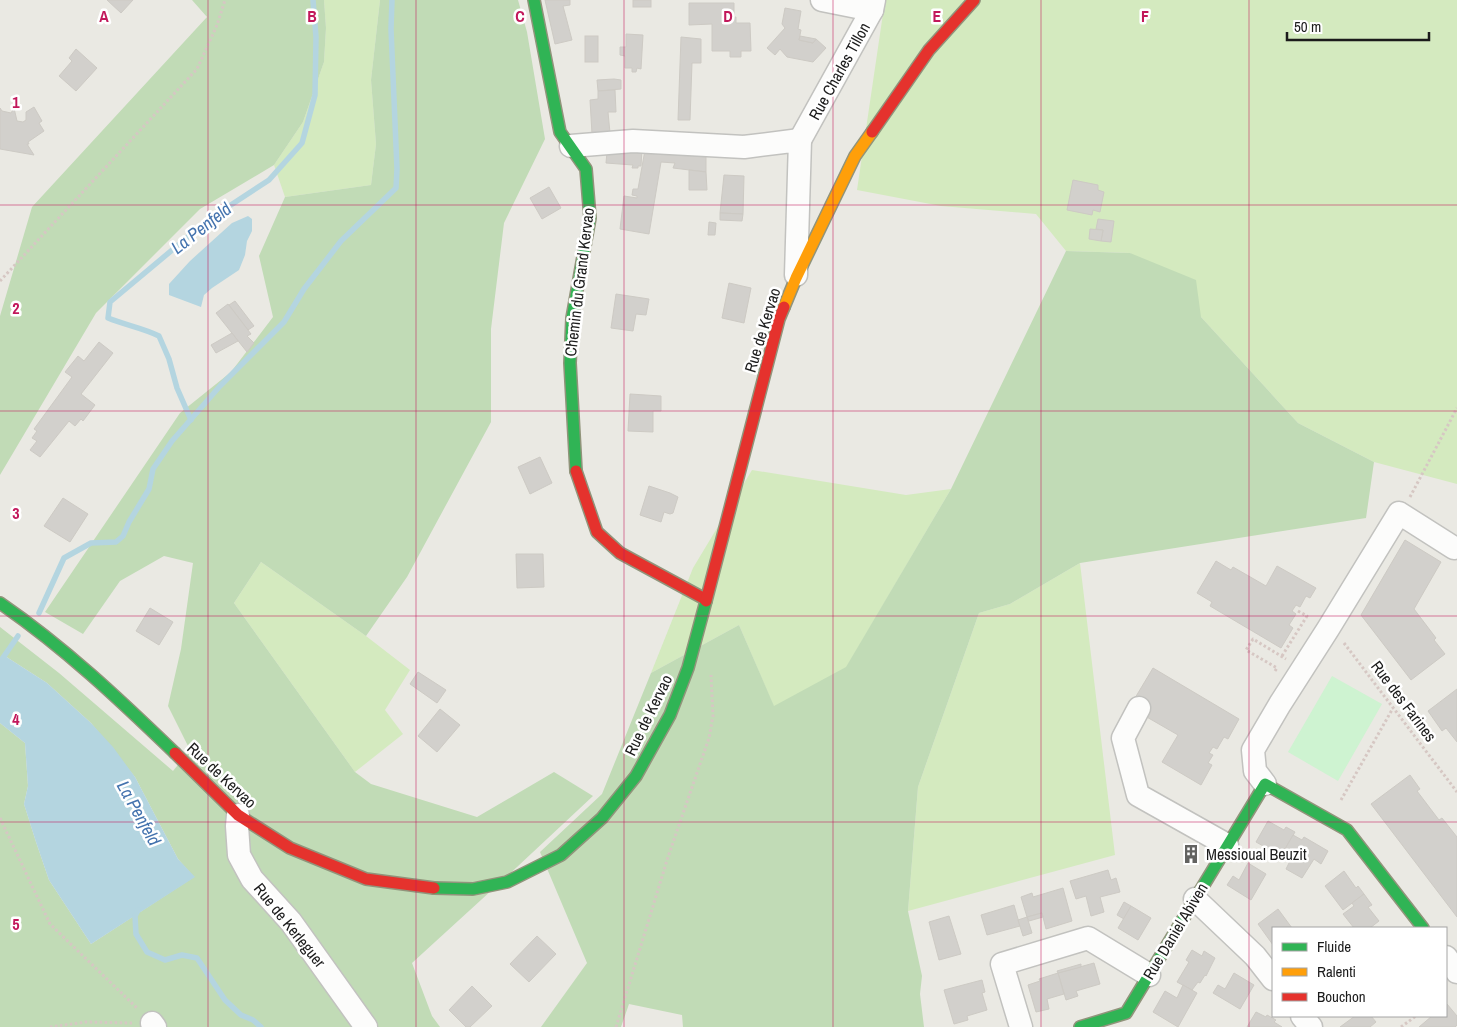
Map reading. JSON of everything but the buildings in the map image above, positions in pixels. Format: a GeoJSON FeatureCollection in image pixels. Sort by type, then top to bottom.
{"type":"FeatureCollection","features":[{"type":"Feature","properties":{"kind":"main road","name":"Chemin du Grand Kervao"},"geometry":{"type":"LineString","coordinates":[[534,0],[560,132],[586,169],[590,218],[572,318],[570,362],[576,472],[597,532],[620,554],[705,599]]}},
{"type":"Feature","properties":{"kind":"main road","name":"Rue de Kervao"},"geometry":{"type":"LineString","coordinates":[[0,603],[32,625],[114,694],[238,815],[290,848],[366,879],[428,888],[473,889],[507,882],[561,856],[602,818],[636,776],[670,715],[688,668],[779,318],[796,278],[855,156],[929,50],[974,0]]}},
{"type":"Feature","properties":{"kind":"main road"},"geometry":{"type":"LineString","coordinates":[[1265,784],[1347,830],[1422,927]]}},
{"type":"Feature","properties":{"kind":"main road","name":"Rue Daniel Abiven"},"geometry":{"type":"LineString","coordinates":[[1094,1025],[1126,1013],[1265,784]]}},
{"type":"Feature","properties":{"kind":"street"},"geometry":{"type":"LineString","coordinates":[[822,0],[873,5]]}},
{"type":"Feature","properties":{"kind":"street","name":"Rue Charles Tillon"},"geometry":{"type":"LineString","coordinates":[[800,140],[873,5]]}},
{"type":"Feature","properties":{"kind":"street"},"geometry":{"type":"LineString","coordinates":[[571,146],[633,141],[744,147],[800,140],[796,278]]}},
{"type":"Feature","properties":{"kind":"street"},"geometry":{"type":"LineString","coordinates":[[1265,784],[1255,771],[1254,750],[1399,514],[1454,548]]}},
{"type":"Feature","properties":{"kind":"street"},"geometry":{"type":"LineString","coordinates":[[1139,708],[1123,738],[1138,795],[1227,845]]}},
{"type":"Feature","properties":{"kind":"street","name":"Rue de Kerleguer"},"geometry":{"type":"LineString","coordinates":[[238,815],[239,856],[252,879],[291,922],[366,1027]]}},
{"type":"Feature","properties":{"kind":"street"},"geometry":{"type":"LineString","coordinates":[[1195,899],[1255,956],[1272,978]]}},
{"type":"Feature","properties":{"kind":"street"},"geometry":{"type":"LineString","coordinates":[[1021,1027],[1002,964],[1088,938],[1149,975]]}},
{"type":"Feature","properties":{"kind":"street"},"geometry":{"type":"LineString","coordinates":[[1447,958],[1457,972]]}},
{"type":"Feature","properties":{"kind":"path"},"geometry":{"type":"LineString","coordinates":[[0,281],[197,69],[217,26],[225,0]]}},
{"type":"Feature","properties":{"kind":"path"},"geometry":{"type":"LineString","coordinates":[[1410,497],[1457,408]]}},
{"type":"Feature","properties":{"kind":"path"},"geometry":{"type":"LineString","coordinates":[[1282,656],[1307,616],[1298,611]]}},
{"type":"Feature","properties":{"kind":"path","name":"Rue des Farines"},"geometry":{"type":"LineString","coordinates":[[1331,626],[1457,792]]}},
{"type":"Feature","properties":{"kind":"path"},"geometry":{"type":"LineString","coordinates":[[1272,676],[1277,668],[1246,650],[1253,639],[1303,668]]}},
{"type":"Feature","properties":{"kind":"path"},"geometry":{"type":"LineString","coordinates":[[616,1027],[668,857],[709,738],[713,716],[711,671]]}},
{"type":"Feature","properties":{"kind":"path"},"geometry":{"type":"LineString","coordinates":[[1329,820],[1393,708]]}},
{"type":"Feature","properties":{"kind":"path"},"geometry":{"type":"LineString","coordinates":[[0,818],[50,924],[154,1025]]}},
{"type":"Feature","properties":{"kind":"path"},"geometry":{"type":"LineString","coordinates":[[1401,1027],[1415,1017]]}},
{"type":"Feature","properties":{"kind":"path"},"geometry":{"type":"LineString","coordinates":[[50,1027],[86,1022],[154,1025]]}},
{"type":"Feature","properties":{"kind":"green space"},"geometry":{"type":"Polygon","coordinates":[[[192,0],[324,0],[326,28],[324,62],[303,122],[274,165],[200,209],[96,313],[0,475],[0,316],[32,207],[207,17],[192,0]]]}},
{"type":"Feature","properties":{"kind":"green space"},"geometry":{"type":"Polygon","coordinates":[[[324,0],[380,0],[371,80],[376,144],[371,185],[285,197],[274,165],[303,122],[324,62],[326,28],[324,0]]]}},
{"type":"Feature","properties":{"kind":"green space"},"geometry":{"type":"Polygon","coordinates":[[[380,0],[518,0],[527,32],[545,139],[504,223],[491,329],[491,422],[407,577],[366,636],[261,562],[234,603],[355,772],[371,784],[477,817],[554,772],[593,796],[412,963],[432,1016],[440,1027],[0,1027],[0,723],[25,743],[28,786],[24,804],[36,842],[49,880],[91,944],[194,877],[178,859],[135,777],[91,723],[47,683],[5,656],[0,662],[0,627],[59,673],[173,771],[190,750],[168,706],[181,649],[193,563],[164,556],[120,581],[83,634],[45,612],[180,413],[231,372],[273,317],[259,256],[285,197],[371,185],[376,144],[371,80],[380,0]]]}},
{"type":"Feature","properties":{"kind":"green space"},"geometry":{"type":"Polygon","coordinates":[[[885,0],[1457,0],[1457,484],[1374,462],[1298,423],[1201,317],[1130,253],[1066,251],[1036,214],[941,206],[857,190],[885,0]]]}},
{"type":"Feature","properties":{"kind":"green space"},"geometry":{"type":"Polygon","coordinates":[[[1066,251],[1130,253],[1196,280],[1201,317],[1298,423],[1374,462],[1366,518],[1080,563],[1010,604],[979,613],[918,787],[908,911],[922,976],[920,994],[924,1027],[683,1027],[682,1015],[629,1004],[621,1027],[541,1027],[587,963],[540,852],[602,794],[651,673],[739,625],[774,706],[846,667],[951,489],[1066,251]]]}},
{"type":"Feature","properties":{"kind":"green space"},"geometry":{"type":"Polygon","coordinates":[[[752,470],[906,495],[951,489],[846,668],[774,707],[739,625],[651,673],[693,568],[752,470]]]}},
{"type":"Feature","properties":{"kind":"green space"},"geometry":{"type":"Polygon","coordinates":[[[261,562],[366,636],[410,670],[385,710],[403,734],[355,772],[234,603],[261,562]]]}},
{"type":"Feature","properties":{"kind":"green space"},"geometry":{"type":"Polygon","coordinates":[[[1080,563],[1115,855],[908,911],[918,787],[979,613],[1010,604],[1080,563]]]}},
{"type":"Feature","properties":{"kind":"green space"},"geometry":{"type":"Polygon","coordinates":[[[1332,676],[1382,704],[1338,781],[1288,752],[1332,676]]]}},
{"type":"Feature","properties":{"kind":"water"},"geometry":{"type":"Polygon","coordinates":[[[248,216],[252,219],[252,231],[247,241],[245,255],[239,270],[204,295],[201,307],[169,295],[169,284],[190,261],[232,223],[248,216]]]}},
{"type":"Feature","properties":{"kind":"water"},"geometry":{"type":"Polygon","coordinates":[[[5,656],[47,683],[91,723],[113,747],[135,777],[178,859],[195,877],[91,944],[49,880],[24,804],[28,786],[25,743],[0,723],[0,662],[5,656]]]}},
{"type":"Feature","properties":{"kind":"waterway","name":"La Penfeld"},"geometry":{"type":"LineString","coordinates":[[191,420],[177,388],[169,359],[159,336],[108,318],[110,302],[208,220],[269,180],[302,143],[315,95],[316,37],[313,0]]}},
{"type":"Feature","properties":{"kind":"waterway","name":"La Penfeld"},"geometry":{"type":"LineString","coordinates":[[39,613],[64,558],[91,543],[116,542],[123,536],[129,522],[149,489],[153,469],[172,441],[220,386],[284,322],[304,289],[341,241],[396,188],[397,169],[391,29],[392,0]]}},
{"type":"Feature","properties":{"kind":"waterway","name":"La Penfeld"},"geometry":{"type":"LineString","coordinates":[[0,662],[18,636]]}},
{"type":"Feature","properties":{"kind":"waterway","name":"La Penfeld"},"geometry":{"type":"LineString","coordinates":[[138,910],[135,916],[136,934],[147,952],[165,960],[182,955],[197,958],[225,1000],[241,1015],[253,1020],[261,1027]]}},
{"type":"Feature","properties":{"kind":"traffic: fast"},"geometry":{"type":"LineString","coordinates":[[534,0],[560,132],[586,169],[590,218],[572,318],[570,363],[576,471]]}},
{"type":"Feature","properties":{"kind":"traffic: fast"},"geometry":{"type":"LineString","coordinates":[[434,888],[473,889],[507,882],[561,855],[602,818],[636,776],[670,715],[688,668],[706,601]]}},
{"type":"Feature","properties":{"kind":"traffic: fast"},"geometry":{"type":"LineString","coordinates":[[0,603],[69,656],[112,693],[175,753]]}},
{"type":"Feature","properties":{"kind":"traffic: fast"},"geometry":{"type":"LineString","coordinates":[[1080,1027],[1126,1013],[1265,784],[1347,830],[1422,927]]}},
{"type":"Feature","properties":{"kind":"traffic: slow"},"geometry":{"type":"LineString","coordinates":[[784,307],[855,156],[872,132]]}},
{"type":"Feature","properties":{"kind":"traffic: jam"},"geometry":{"type":"LineString","coordinates":[[872,132],[929,50],[974,0]]}},
{"type":"Feature","properties":{"kind":"traffic: jam"},"geometry":{"type":"LineString","coordinates":[[706,601],[779,319],[784,307]]}},
{"type":"Feature","properties":{"kind":"traffic: jam"},"geometry":{"type":"LineString","coordinates":[[576,471],[597,532],[620,553],[705,599]]}},
{"type":"Feature","properties":{"kind":"traffic: jam"},"geometry":{"type":"LineString","coordinates":[[175,753],[238,815],[290,848],[366,879],[434,888]]}},
{"type":"Feature","properties":{"kind":"place","name":"Messioual Beuzit"},"geometry":{"type":"Point","coordinates":[1191,854]}}]}
